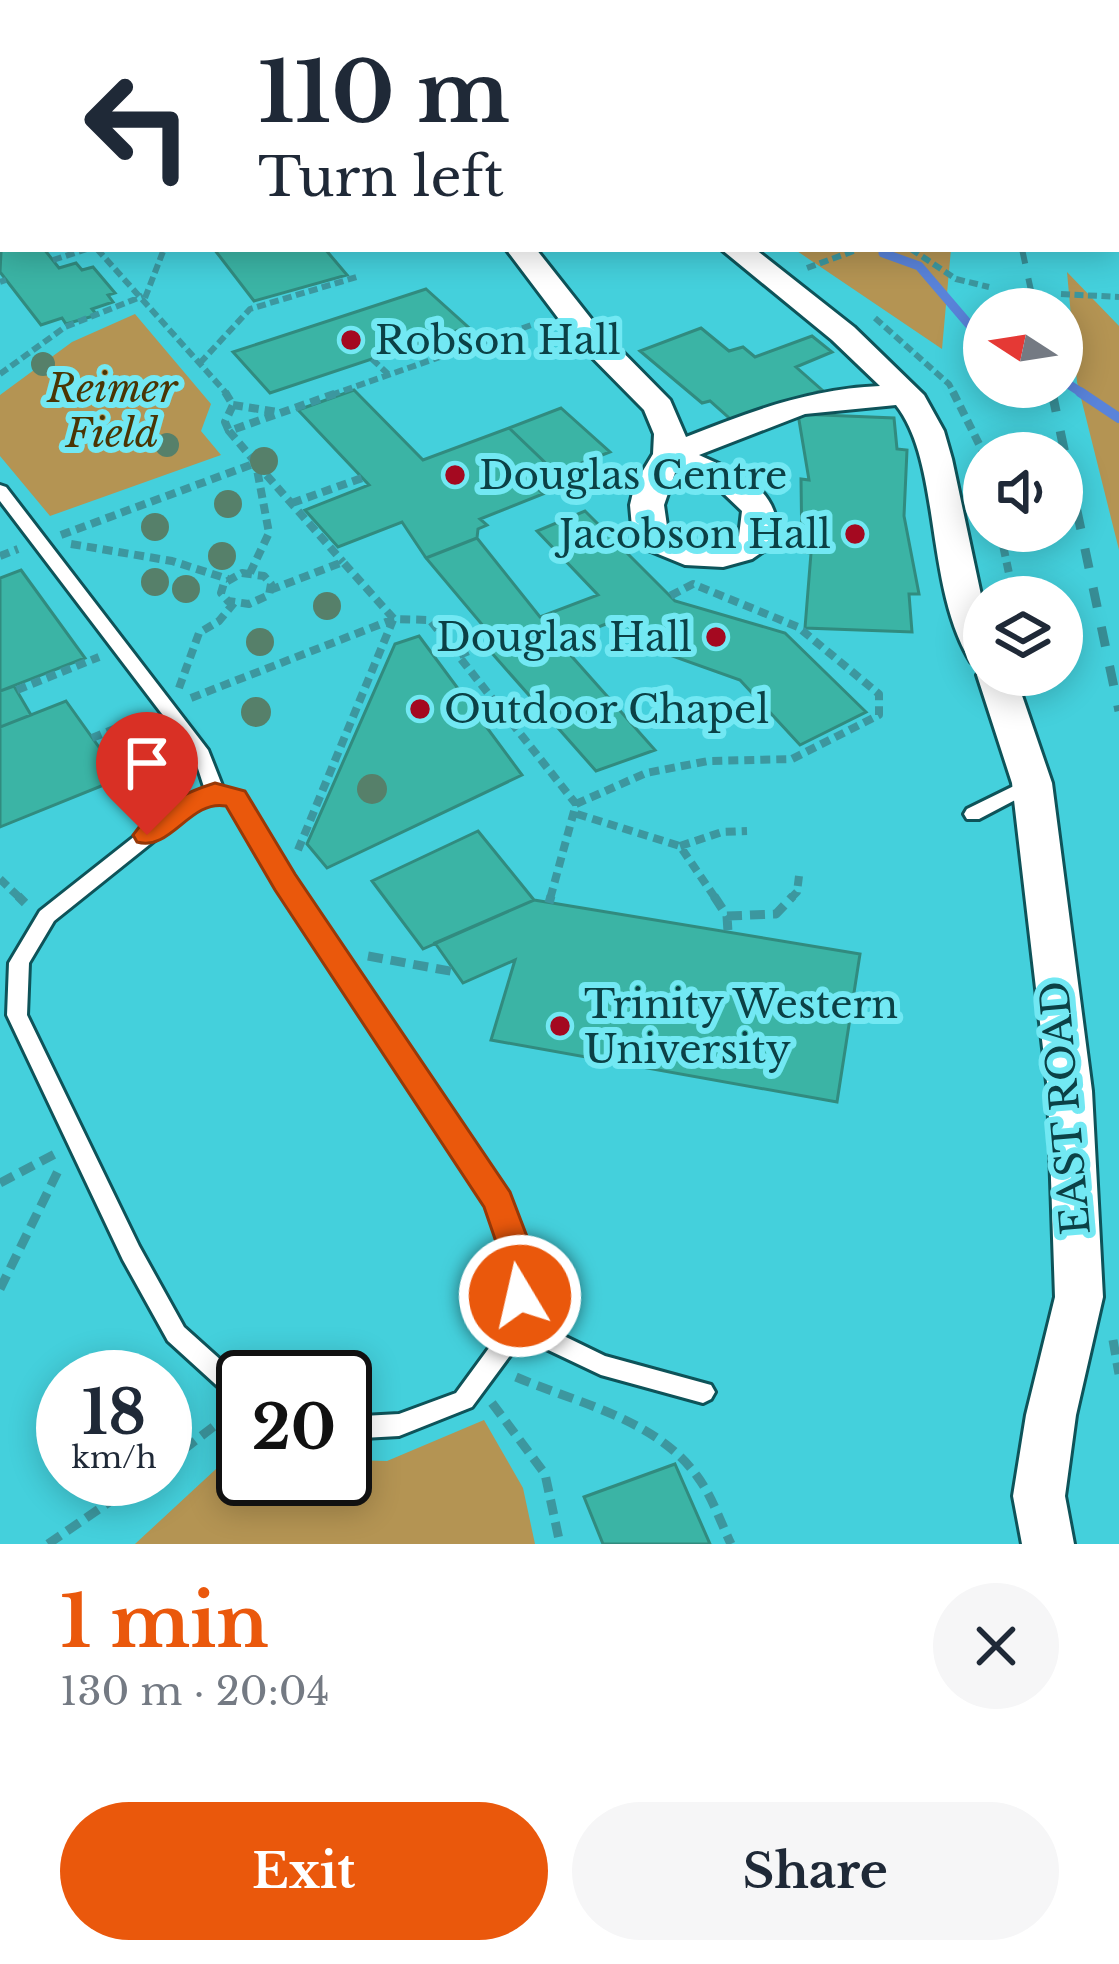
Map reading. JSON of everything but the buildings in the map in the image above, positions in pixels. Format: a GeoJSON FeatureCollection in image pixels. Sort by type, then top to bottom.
{"type":"FeatureCollection","features":[{"type":"Feature","properties":{"kind":"street"},"geometry":{"type":"LineString","coordinates":[[523,252],[570,312],[659,407],[670,434],[670,455],[795,406],[831,398],[908,395]]}},
{"type":"Feature","properties":{"kind":"street"},"geometry":{"type":"LineString","coordinates":[[740,252],[908,395],[927,428],[963,614]]}},
{"type":"Feature","properties":{"kind":"street","name":"EAST ROAD"},"geometry":{"type":"LineString","coordinates":[[1003,696],[1032,783],[1070,1090],[1079,1297],[1051,1415],[1039,1496],[1048,1544]]}},
{"type":"Feature","properties":{"kind":"lane"},"geometry":{"type":"LineString","coordinates":[[0,490],[202,754],[215,793]]}},
{"type":"Feature","properties":{"kind":"lane"},"geometry":{"type":"LineString","coordinates":[[973,814],[1032,783]]}},
{"type":"Feature","properties":{"kind":"lane"},"geometry":{"type":"LineString","coordinates":[[216,1373],[176,1334],[131,1253],[17,1015],[19,963],[46,916],[184,806],[215,793],[236,798],[285,882],[499,1202],[522,1268],[519,1324],[464,1400],[399,1425],[372,1426]]}},
{"type":"Feature","properties":{"kind":"lane"},"geometry":{"type":"LineString","coordinates":[[519,1324],[601,1365],[703,1392]]}},
{"type":"Feature","properties":{"kind":"path"},"geometry":{"type":"LineString","coordinates":[[53,260],[78,252]]}},
{"type":"Feature","properties":{"kind":"path"},"geometry":{"type":"LineString","coordinates":[[101,252],[232,405],[282,412]]}},
{"type":"Feature","properties":{"kind":"path"},"geometry":{"type":"LineString","coordinates":[[0,374],[65,327],[144,297],[163,252]]}},
{"type":"Feature","properties":{"kind":"path"},"geometry":{"type":"LineString","coordinates":[[841,253],[846,252]]}},
{"type":"Feature","properties":{"kind":"path"},"geometry":{"type":"LineString","coordinates":[[916,252],[956,279],[989,287]]}},
{"type":"Feature","properties":{"kind":"path"},"geometry":{"type":"LineString","coordinates":[[200,363],[250,309],[360,276]]}},
{"type":"Feature","properties":{"kind":"path"},"geometry":{"type":"LineString","coordinates":[[1083,295],[1119,297]]}},
{"type":"Feature","properties":{"kind":"path"},"geometry":{"type":"LineString","coordinates":[[229,431],[570,312]]}},
{"type":"Feature","properties":{"kind":"path"},"geometry":{"type":"LineString","coordinates":[[372,359],[388,374]]}},
{"type":"Feature","properties":{"kind":"path"},"geometry":{"type":"LineString","coordinates":[[232,405],[225,422],[229,431],[394,619]]}},
{"type":"Feature","properties":{"kind":"path"},"geometry":{"type":"LineString","coordinates":[[40,542],[256,463]]}},
{"type":"Feature","properties":{"kind":"path"},"geometry":{"type":"LineString","coordinates":[[250,573],[269,533],[256,463]]}},
{"type":"Feature","properties":{"kind":"path"},"geometry":{"type":"LineString","coordinates":[[292,503],[362,478]]}},
{"type":"Feature","properties":{"kind":"path"},"geometry":{"type":"LineString","coordinates":[[40,542],[111,548],[228,580],[250,573],[264,576],[270,590]]}},
{"type":"Feature","properties":{"kind":"path"},"geometry":{"type":"LineString","coordinates":[[167,707],[182,683],[186,657],[199,633],[234,603],[257,602],[270,590],[343,562]]}},
{"type":"Feature","properties":{"kind":"path"},"geometry":{"type":"LineString","coordinates":[[228,580],[221,593],[234,603]]}},
{"type":"Feature","properties":{"kind":"path"},"geometry":{"type":"LineString","coordinates":[[549,903],[577,809],[646,773],[687,765],[792,759],[879,715],[879,694],[798,627],[694,584],[670,596]]}},
{"type":"Feature","properties":{"kind":"path"},"geometry":{"type":"LineString","coordinates":[[285,882],[394,619]]}},
{"type":"Feature","properties":{"kind":"path"},"geometry":{"type":"LineString","coordinates":[[92,738],[394,619],[430,620],[577,809],[680,845],[704,841],[732,828],[747,831]]}},
{"type":"Feature","properties":{"kind":"path"},"geometry":{"type":"LineString","coordinates":[[460,655],[495,641]]}},
{"type":"Feature","properties":{"kind":"path"},"geometry":{"type":"LineString","coordinates":[[17,690],[123,647]]}},
{"type":"Feature","properties":{"kind":"path"},"geometry":{"type":"LineString","coordinates":[[829,730],[842,732]]}},
{"type":"Feature","properties":{"kind":"path"},"geometry":{"type":"LineString","coordinates":[[680,845],[728,916],[728,932]]}},
{"type":"Feature","properties":{"kind":"path"},"geometry":{"type":"LineString","coordinates":[[728,916],[776,914],[797,892],[799,876]]}},
{"type":"Feature","properties":{"kind":"path"},"geometry":{"type":"LineString","coordinates":[[332,950],[455,972]]}},
{"type":"Feature","properties":{"kind":"path"},"geometry":{"type":"LineString","coordinates":[[0,1183],[68,1150],[0,1289]]}},
{"type":"Feature","properties":{"kind":"path"},"geometry":{"type":"LineString","coordinates":[[485,1376],[545,1474],[560,1544]]}},
{"type":"Feature","properties":{"kind":"path"},"geometry":{"type":"LineString","coordinates":[[485,1376],[646,1427],[694,1470],[731,1544]]}},
{"type":"Feature","properties":{"kind":"path"},"geometry":{"type":"LineString","coordinates":[[192,1442],[216,1422]]}},
{"type":"Feature","properties":{"kind":"path"},"geometry":{"type":"LineString","coordinates":[[48,1544],[103,1506]]}},
{"type":"Feature","properties":{"kind":"shaded area","name":"Trinity Western University"},"geometry":{"type":"Polygon","coordinates":[[[0,252],[1119,252],[1119,1544],[0,1544],[0,252]]]}},
{"type":"Feature","properties":{"kind":"green space"},"geometry":{"type":"Polygon","coordinates":[[[798,252],[951,252],[942,349],[798,252]]]}},
{"type":"Feature","properties":{"kind":"green space"},"geometry":{"type":"Polygon","coordinates":[[[1067,272],[1082,288],[1068,288],[1067,272]]]}},
{"type":"Feature","properties":{"kind":"green space"},"geometry":{"type":"Polygon","coordinates":[[[1083,289],[1119,326],[1119,550],[1083,406],[1083,289]]]}},
{"type":"Feature","properties":{"kind":"green space","name":"Reimer Field"},"geometry":{"type":"Polygon","coordinates":[[[135,314],[211,404],[201,431],[221,455],[50,516],[0,456],[0,395],[72,342],[135,314]]]}},
{"type":"Feature","properties":{"kind":"green space"},"geometry":{"type":"Polygon","coordinates":[[[484,1420],[523,1488],[535,1544],[135,1544],[176,1506],[192,1506],[192,1491],[216,1469],[216,1506],[372,1506],[372,1461],[387,1461],[484,1420]]]}},
{"type":"Feature","properties":{"kind":"waterway"},"geometry":{"type":"LineString","coordinates":[[883,253],[919,266],[963,317]]}},
{"type":"Feature","properties":{"kind":"waterway"},"geometry":{"type":"LineString","coordinates":[[1083,394],[1119,418]]}},
{"type":"Feature","properties":{"kind":"railway"},"geometry":{"type":"LineString","coordinates":[[1023,252],[1030,288]]}},
{"type":"Feature","properties":{"kind":"railway"},"geometry":{"type":"LineString","coordinates":[[1055,408],[1119,711]]}},
{"type":"Feature","properties":{"kind":"place","name":"Robson Hall"},"geometry":{"type":"Point","coordinates":[351,340]}},
{"type":"Feature","properties":{"kind":"place","name":"Douglas Centre"},"geometry":{"type":"Point","coordinates":[455,475]}},
{"type":"Feature","properties":{"kind":"place","name":"Jacobson Hall"},"geometry":{"type":"Point","coordinates":[855,534]}},
{"type":"Feature","properties":{"kind":"place","name":"Douglas Hall"},"geometry":{"type":"Point","coordinates":[716,637]}},
{"type":"Feature","properties":{"kind":"place","name":"Outdoor Chapel"},"geometry":{"type":"Point","coordinates":[420,709]}},
{"type":"Feature","properties":{"kind":"place","name":"Trinity Western University"},"geometry":{"type":"Point","coordinates":[560,1026]}},
{"type":"Feature","properties":{"kind":"route"},"geometry":{"type":"LineString","coordinates":[[147,835],[184,806],[215,793],[236,798],[285,882],[499,1202],[522,1268],[520,1296]]}}]}
